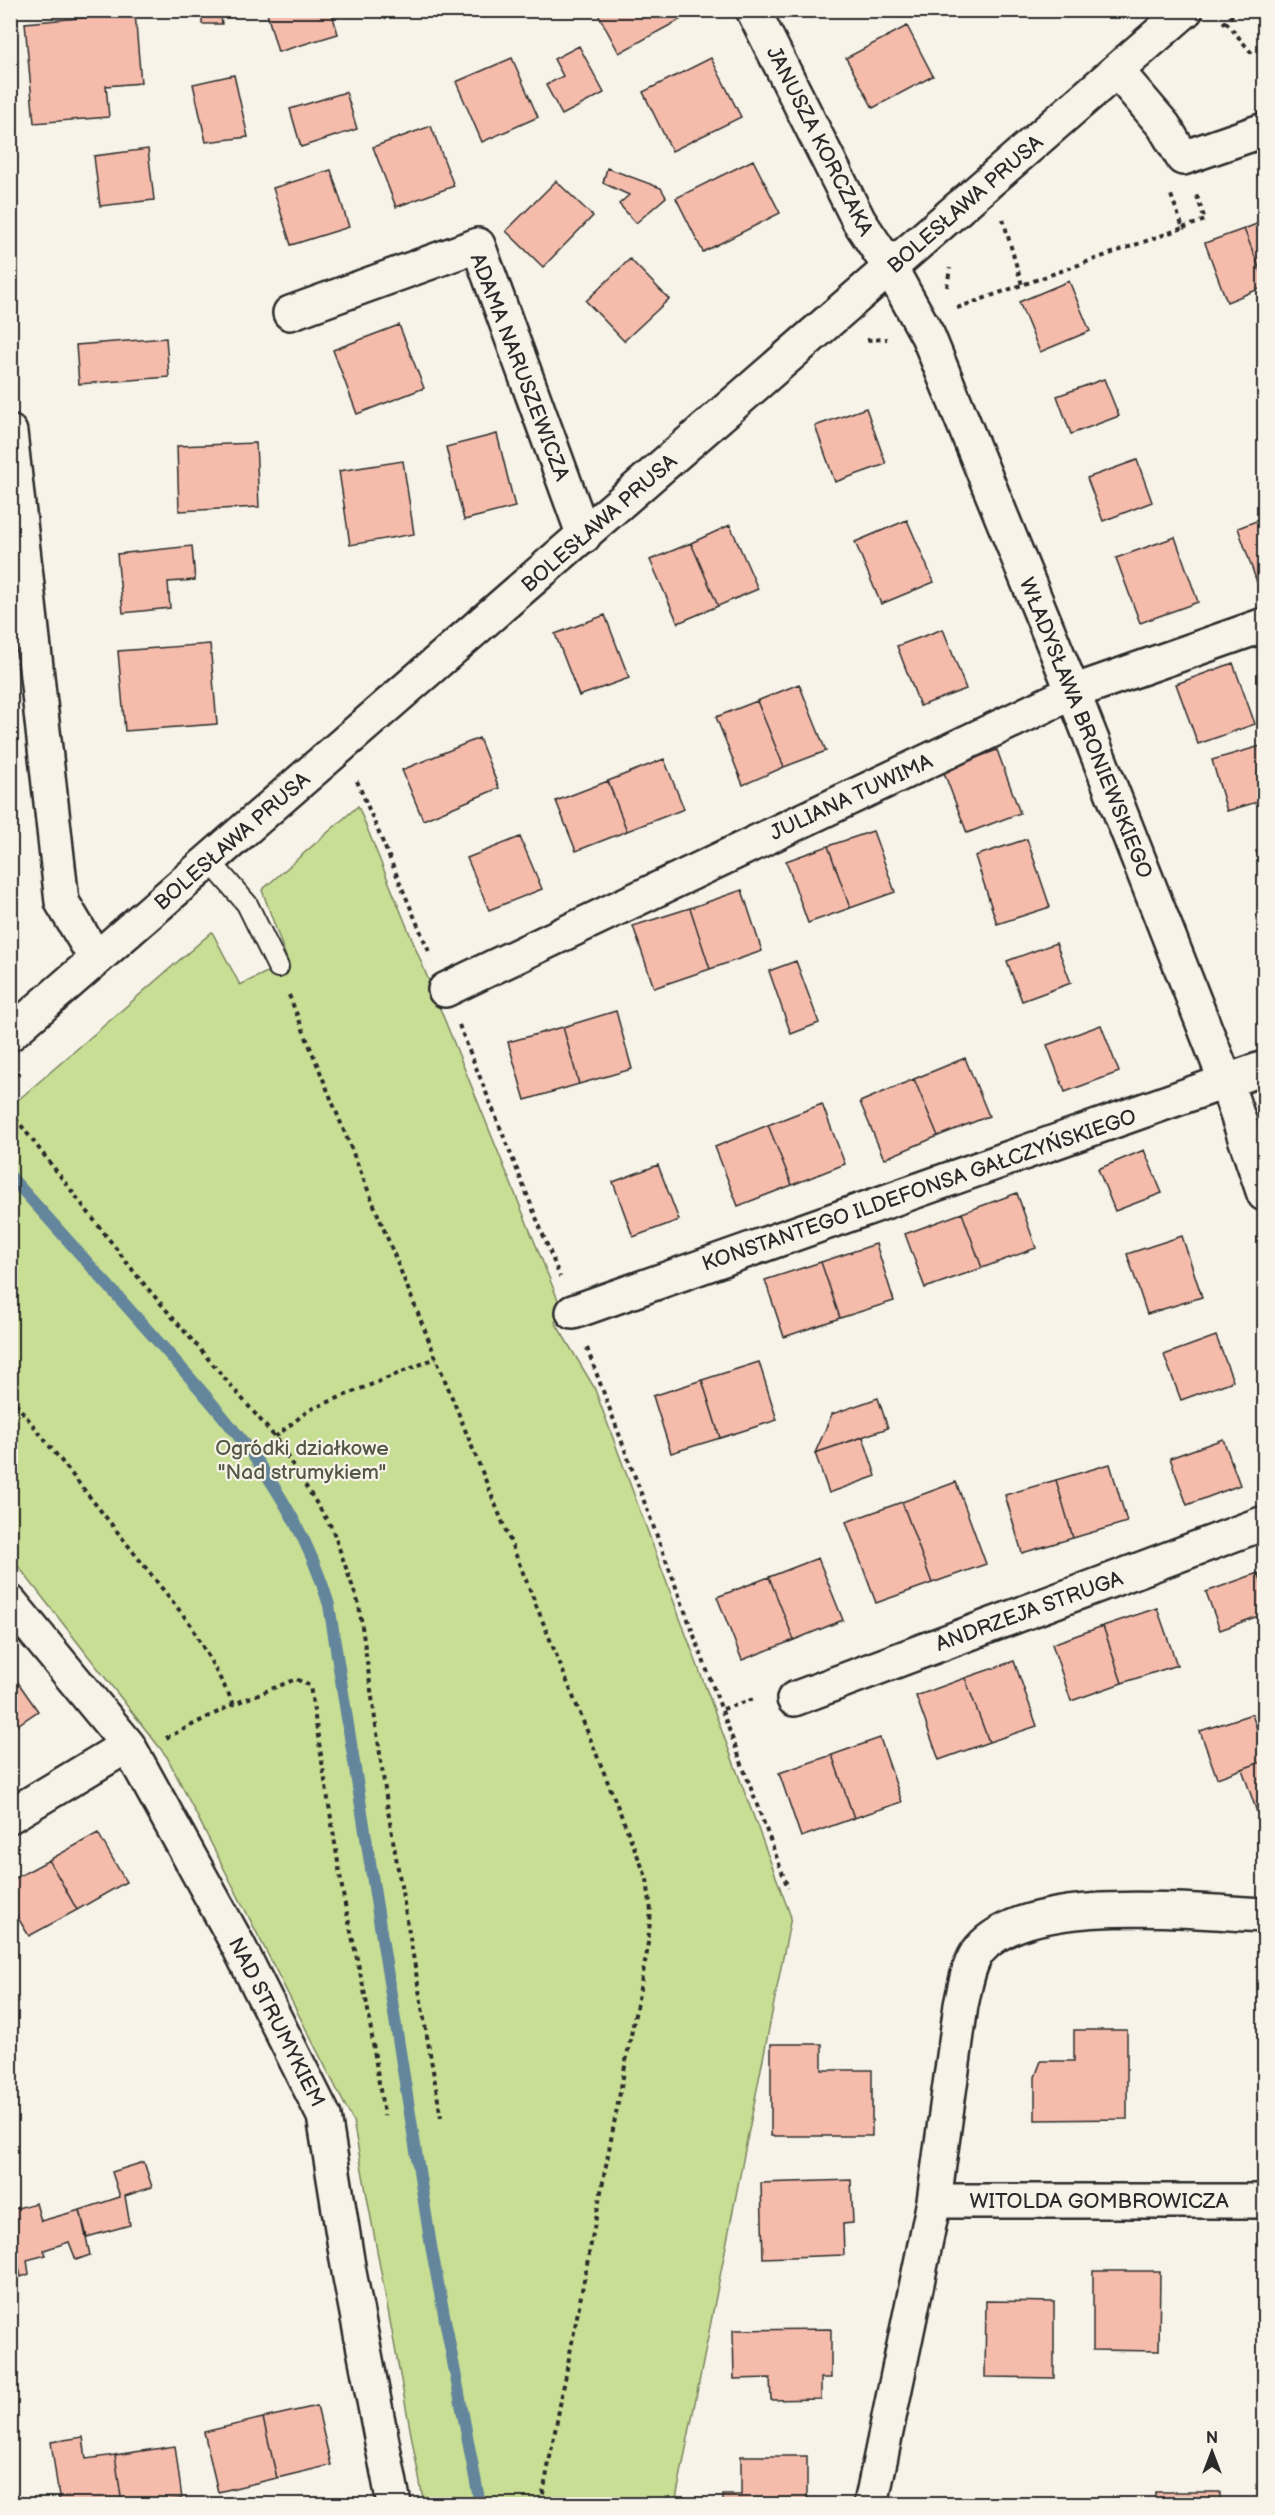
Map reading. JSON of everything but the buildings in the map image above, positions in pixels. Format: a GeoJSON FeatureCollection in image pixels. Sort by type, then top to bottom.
{"type":"FeatureCollection","features":[{"type":"Feature","properties":{"kind":"street","name":"JANUSZA KORCZAKA"},"geometry":{"type":"LineString","coordinates":[[753,10],[859,221],[891,269]]}},
{"type":"Feature","properties":{"kind":"street","name":"BOLESŁAWA PRUSA"},"geometry":{"type":"LineString","coordinates":[[10,1034],[1186,10]]}},
{"type":"Feature","properties":{"kind":"street"},"geometry":{"type":"LineString","coordinates":[[1117,71],[1164,126],[1183,158],[1264,130]]}},
{"type":"Feature","properties":{"kind":"street","name":"ADAMA NARUSZEWICZA"},"geometry":{"type":"LineString","coordinates":[[290,313],[478,245],[584,536]]}},
{"type":"Feature","properties":{"kind":"street","name":"WŁADYSŁAWA BRONIEWSKIEGO"},"geometry":{"type":"LineString","coordinates":[[891,269],[928,336],[1073,692],[1226,1082],[1264,1194]]}},
{"type":"Feature","properties":{"kind":"street"},"geometry":{"type":"LineString","coordinates":[[10,432],[13,481],[62,902],[96,959]]}},
{"type":"Feature","properties":{"kind":"street","name":"JULIANA TUWIMA"},"geometry":{"type":"LineString","coordinates":[[445,990],[1073,692],[1264,625]]}},
{"type":"Feature","properties":{"kind":"street","name":"KONSTANTEGO ILDEFONSA GAŁCZYŃSKIEGO"},"geometry":{"type":"LineString","coordinates":[[573,1312],[1264,1068]]}},
{"type":"Feature","properties":{"kind":"street","name":"ANDRZEJA STRUGA"},"geometry":{"type":"LineString","coordinates":[[794,1699],[1264,1523]]}},
{"type":"Feature","properties":{"kind":"street","name":"NAD STRUMYKIEM"},"geometry":{"type":"LineString","coordinates":[[10,1602],[131,1750],[238,1945],[324,2116],[349,2272],[394,2505]]}},
{"type":"Feature","properties":{"kind":"street"},"geometry":{"type":"LineString","coordinates":[[10,1816],[131,1750]]}},
{"type":"Feature","properties":{"kind":"street"},"geometry":{"type":"LineString","coordinates":[[871,2505],[934,2200],[961,2005],[968,1975],[979,1950],[1003,1930],[1037,1917],[1086,1909],[1264,1915]]}},
{"type":"Feature","properties":{"kind":"street","name":"WITOLDA GOMBROWICZA"},"geometry":{"type":"LineString","coordinates":[[934,2200],[1264,2200]]}},
{"type":"Feature","properties":{"kind":"lane"},"geometry":{"type":"LineString","coordinates":[[209,860],[247,904],[278,967]]}},
{"type":"Feature","properties":{"kind":"path"},"geometry":{"type":"LineString","coordinates":[[1226,21],[1254,56]]}},
{"type":"Feature","properties":{"kind":"path"},"geometry":{"type":"LineString","coordinates":[[1168,185],[1183,228]]}},
{"type":"Feature","properties":{"kind":"path"},"geometry":{"type":"LineString","coordinates":[[1002,217],[1022,285]]}},
{"type":"Feature","properties":{"kind":"path"},"geometry":{"type":"LineString","coordinates":[[954,309],[1204,220]]}},
{"type":"Feature","properties":{"kind":"path"},"geometry":{"type":"LineString","coordinates":[[278,967],[647,1879],[651,1911],[647,1952],[541,2505]]}},
{"type":"Feature","properties":{"kind":"path"},"geometry":{"type":"LineString","coordinates":[[10,1111],[138,1278],[275,1437],[332,1528],[359,1605],[388,1811],[441,2117]]}},
{"type":"Feature","properties":{"kind":"path"},"geometry":{"type":"LineString","coordinates":[[275,1437],[309,1410],[436,1358]]}},
{"type":"Feature","properties":{"kind":"path"},"geometry":{"type":"LineString","coordinates":[[10,1396],[191,1625],[234,1704]]}},
{"type":"Feature","properties":{"kind":"path"},"geometry":{"type":"LineString","coordinates":[[131,1750],[296,1679],[310,1686],[344,1900],[368,2004],[384,2116]]}},
{"type":"Feature","properties":{"kind":"green space","name":"Ogródki działkowe \"Nad strumykiem\""},"geometry":{"type":"Polygon","coordinates":[[[358,806],[563,1312],[555,1322],[594,1387],[791,1917],[675,2504],[450,2504],[423,2499],[353,2121],[167,1757],[11,1557],[10,1107],[212,932],[240,985],[288,962],[262,890],[358,806]]]}},
{"type":"Feature","properties":{"kind":"waterway"},"geometry":{"type":"LineString","coordinates":[[10,1176],[207,1398],[257,1461],[279,1494],[298,1529],[329,1605],[431,2246],[480,2504]]}}]}
